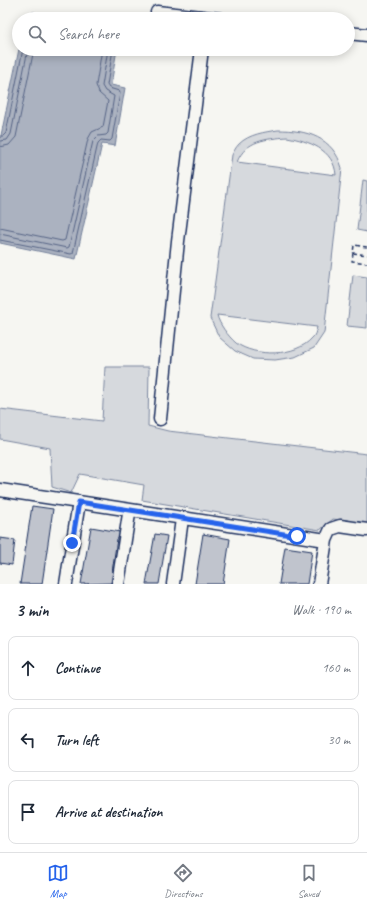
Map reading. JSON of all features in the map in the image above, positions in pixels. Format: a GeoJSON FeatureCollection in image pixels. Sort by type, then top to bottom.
{"type":"FeatureCollection","features":[{"type":"Feature","properties":{"kind":"lane"},"geometry":{"type":"LineString","coordinates":[[355,34],[367,35]]}},
{"type":"Feature","properties":{"kind":"lane"},"geometry":{"type":"LineString","coordinates":[[160,419],[178,241],[201,56]]}},
{"type":"Feature","properties":{"kind":"lane"},"geometry":{"type":"LineString","coordinates":[[0,490],[326,540]]}},
{"type":"Feature","properties":{"kind":"lane"},"geometry":{"type":"LineString","coordinates":[[66,584],[79,502]]}},
{"type":"Feature","properties":{"kind":"lane"},"geometry":{"type":"LineString","coordinates":[[118,584],[129,514]]}},
{"type":"Feature","properties":{"kind":"lane"},"geometry":{"type":"LineString","coordinates":[[173,584],[182,519]]}},
{"type":"Feature","properties":{"kind":"lane"},"geometry":{"type":"LineString","coordinates":[[319,584],[326,540],[331,529],[340,526],[367,530]]}},
{"type":"Feature","properties":{"kind":"path"},"geometry":{"type":"LineString","coordinates":[[367,247],[354,245],[352,261],[367,263]]}},
{"type":"Feature","properties":{"kind":"path"},"geometry":{"type":"LineString","coordinates":[[353,253],[367,255]]}},
{"type":"Feature","properties":{"kind":"shaded area"},"geometry":{"type":"Polygon","coordinates":[[[278,130],[289,130],[318,137],[332,149],[338,157],[342,168],[324,333],[314,348],[295,357],[275,360],[253,359],[235,351],[219,337],[210,318],[232,155],[238,145],[247,138],[257,134],[278,130]],[[287,137],[264,140],[251,145],[241,155],[237,162],[336,175],[334,166],[330,159],[319,148],[303,141],[287,137]],[[217,315],[224,330],[236,343],[244,348],[264,353],[286,352],[296,349],[313,337],[317,327],[217,315]]]}},
{"type":"Feature","properties":{"kind":"shaded area"},"geometry":{"type":"Polygon","coordinates":[[[363,180],[367,181],[367,232],[357,230],[363,180]]]}},
{"type":"Feature","properties":{"kind":"shaded area"},"geometry":{"type":"Polygon","coordinates":[[[353,275],[367,277],[367,328],[347,326],[353,275]]]}},
{"type":"Feature","properties":{"kind":"shaded area"},"geometry":{"type":"Polygon","coordinates":[[[105,367],[149,367],[148,426],[168,431],[367,454],[367,524],[333,519],[320,530],[142,500],[144,485],[80,474],[71,493],[52,487],[50,448],[0,439],[0,409],[102,421],[105,367]]]}},
{"type":"Feature","properties":{"kind":"water"},"geometry":{"type":"Polygon","coordinates":[[[18,56],[116,56],[111,85],[125,88],[115,146],[102,144],[76,259],[0,243],[0,140],[18,56]]]}},
{"type":"Feature","properties":{"kind":"building"},"geometry":{"type":"Polygon","coordinates":[[[32,506],[53,509],[42,584],[20,584],[32,506]]]}},
{"type":"Feature","properties":{"kind":"building"},"geometry":{"type":"Polygon","coordinates":[[[91,527],[120,532],[119,539],[117,539],[112,572],[116,572],[114,583],[81,584],[91,527]]]}},
{"type":"Feature","properties":{"kind":"building"},"geometry":{"type":"Polygon","coordinates":[[[155,534],[167,536],[159,584],[146,584],[155,534]]]}},
{"type":"Feature","properties":{"kind":"building"},"geometry":{"type":"Polygon","coordinates":[[[203,534],[230,539],[223,584],[195,584],[203,534]]]}},
{"type":"Feature","properties":{"kind":"building"},"geometry":{"type":"Polygon","coordinates":[[[0,538],[15,540],[12,565],[0,563],[0,538]]]}},
{"type":"Feature","properties":{"kind":"building"},"geometry":{"type":"Polygon","coordinates":[[[285,547],[312,551],[307,584],[279,584],[285,547]]]}},
{"type":"Feature","properties":{"kind":"route"},"geometry":{"type":"LineString","coordinates":[[72,543],[79,502],[297,536]]}}]}
